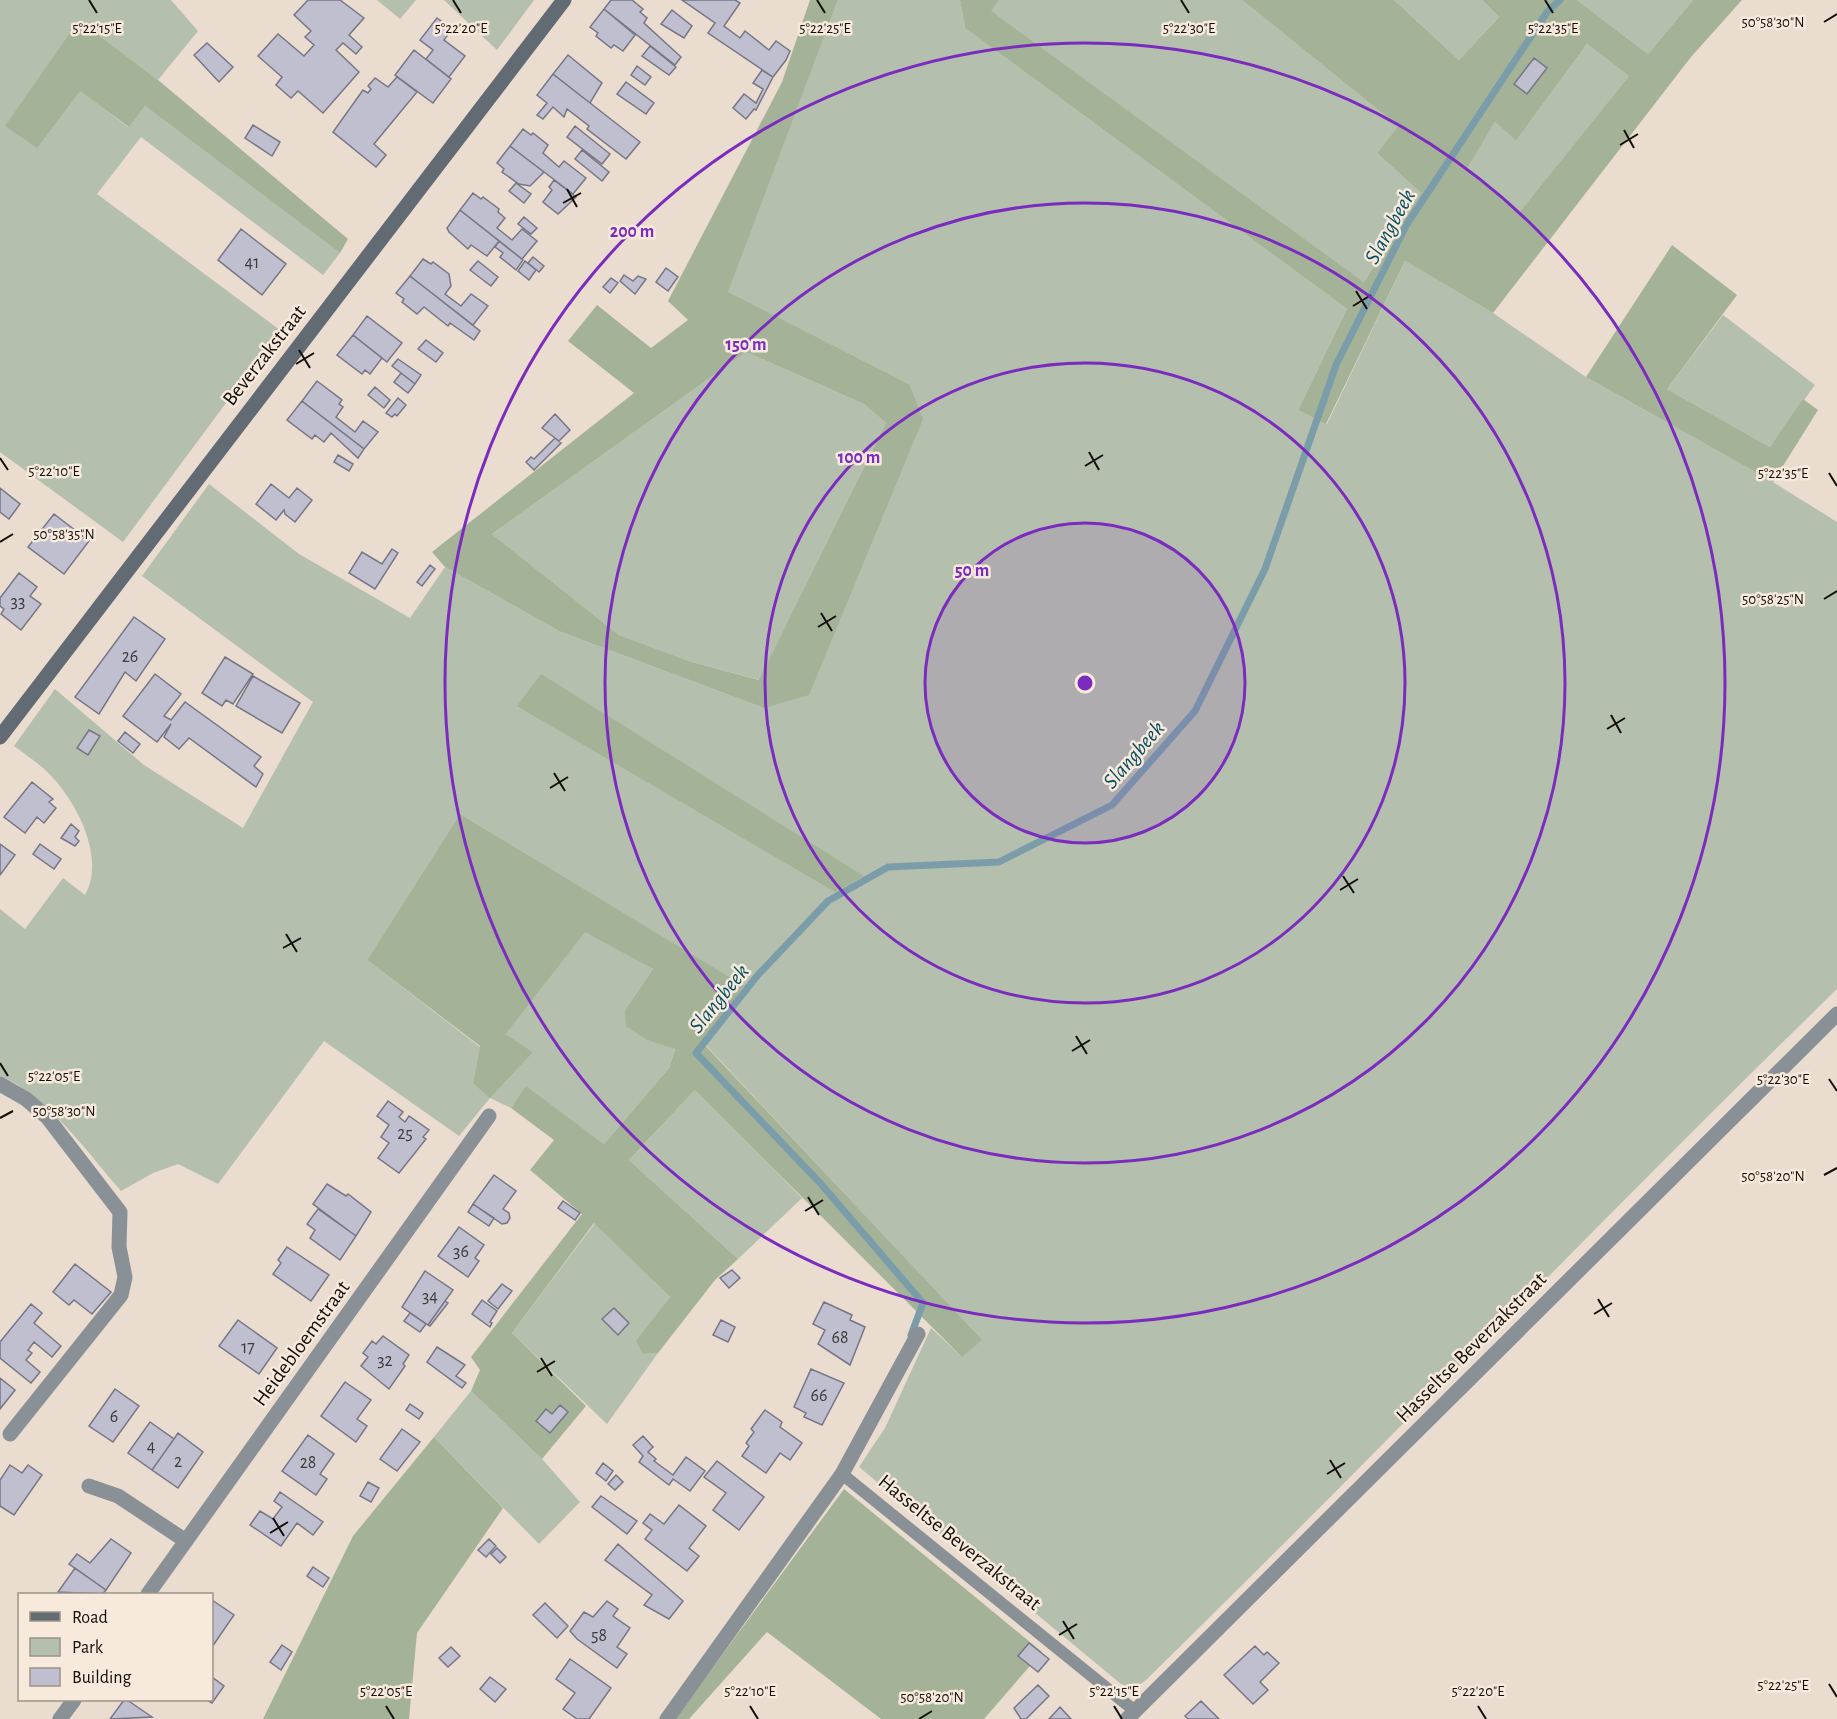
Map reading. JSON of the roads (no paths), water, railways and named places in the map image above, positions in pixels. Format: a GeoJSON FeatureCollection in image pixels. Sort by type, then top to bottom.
{"type":"FeatureCollection","features":[{"type":"Feature","properties":{"kind":"street","name":"Beverzakstraat"},"geometry":{"type":"LineString","coordinates":[[0,737],[564,0]]}},
{"type":"Feature","properties":{"kind":"street","name":"Hasseltse Beverzakstraat"},"geometry":{"type":"LineString","coordinates":[[1131,1715],[1837,1014]]}},
{"type":"Feature","properties":{"kind":"street"},"geometry":{"type":"LineString","coordinates":[[0,1084],[26,1100],[47,1117],[120,1212],[119,1247],[125,1277],[121,1295],[10,1434]]}},
{"type":"Feature","properties":{"kind":"street","name":"Heidebloemstraat"},"geometry":{"type":"LineString","coordinates":[[149,1593],[489,1116]]}},
{"type":"Feature","properties":{"kind":"street"},"geometry":{"type":"LineString","coordinates":[[667,1719],[842,1474],[918,1334]]}},
{"type":"Feature","properties":{"kind":"street"},"geometry":{"type":"LineString","coordinates":[[89,1486],[118,1496],[186,1540]]}},
{"type":"Feature","properties":{"kind":"street"},"geometry":{"type":"LineString","coordinates":[[60,1719],[73,1701]]}},
{"type":"Feature","properties":{"kind":"lane","name":"Hasseltse Beverzakstraat"},"geometry":{"type":"LineString","coordinates":[[842,1474],[1131,1715]]}},
{"type":"Feature","properties":{"kind":"waterway","name":"Slangbeek"},"geometry":{"type":"LineString","coordinates":[[911,1335],[923,1303],[821,1184],[696,1053],[757,976],[828,901],[888,867],[999,862],[1112,805],[1195,711],[1265,569],[1336,365],[1407,224],[1547,12],[1560,0]]}}]}
